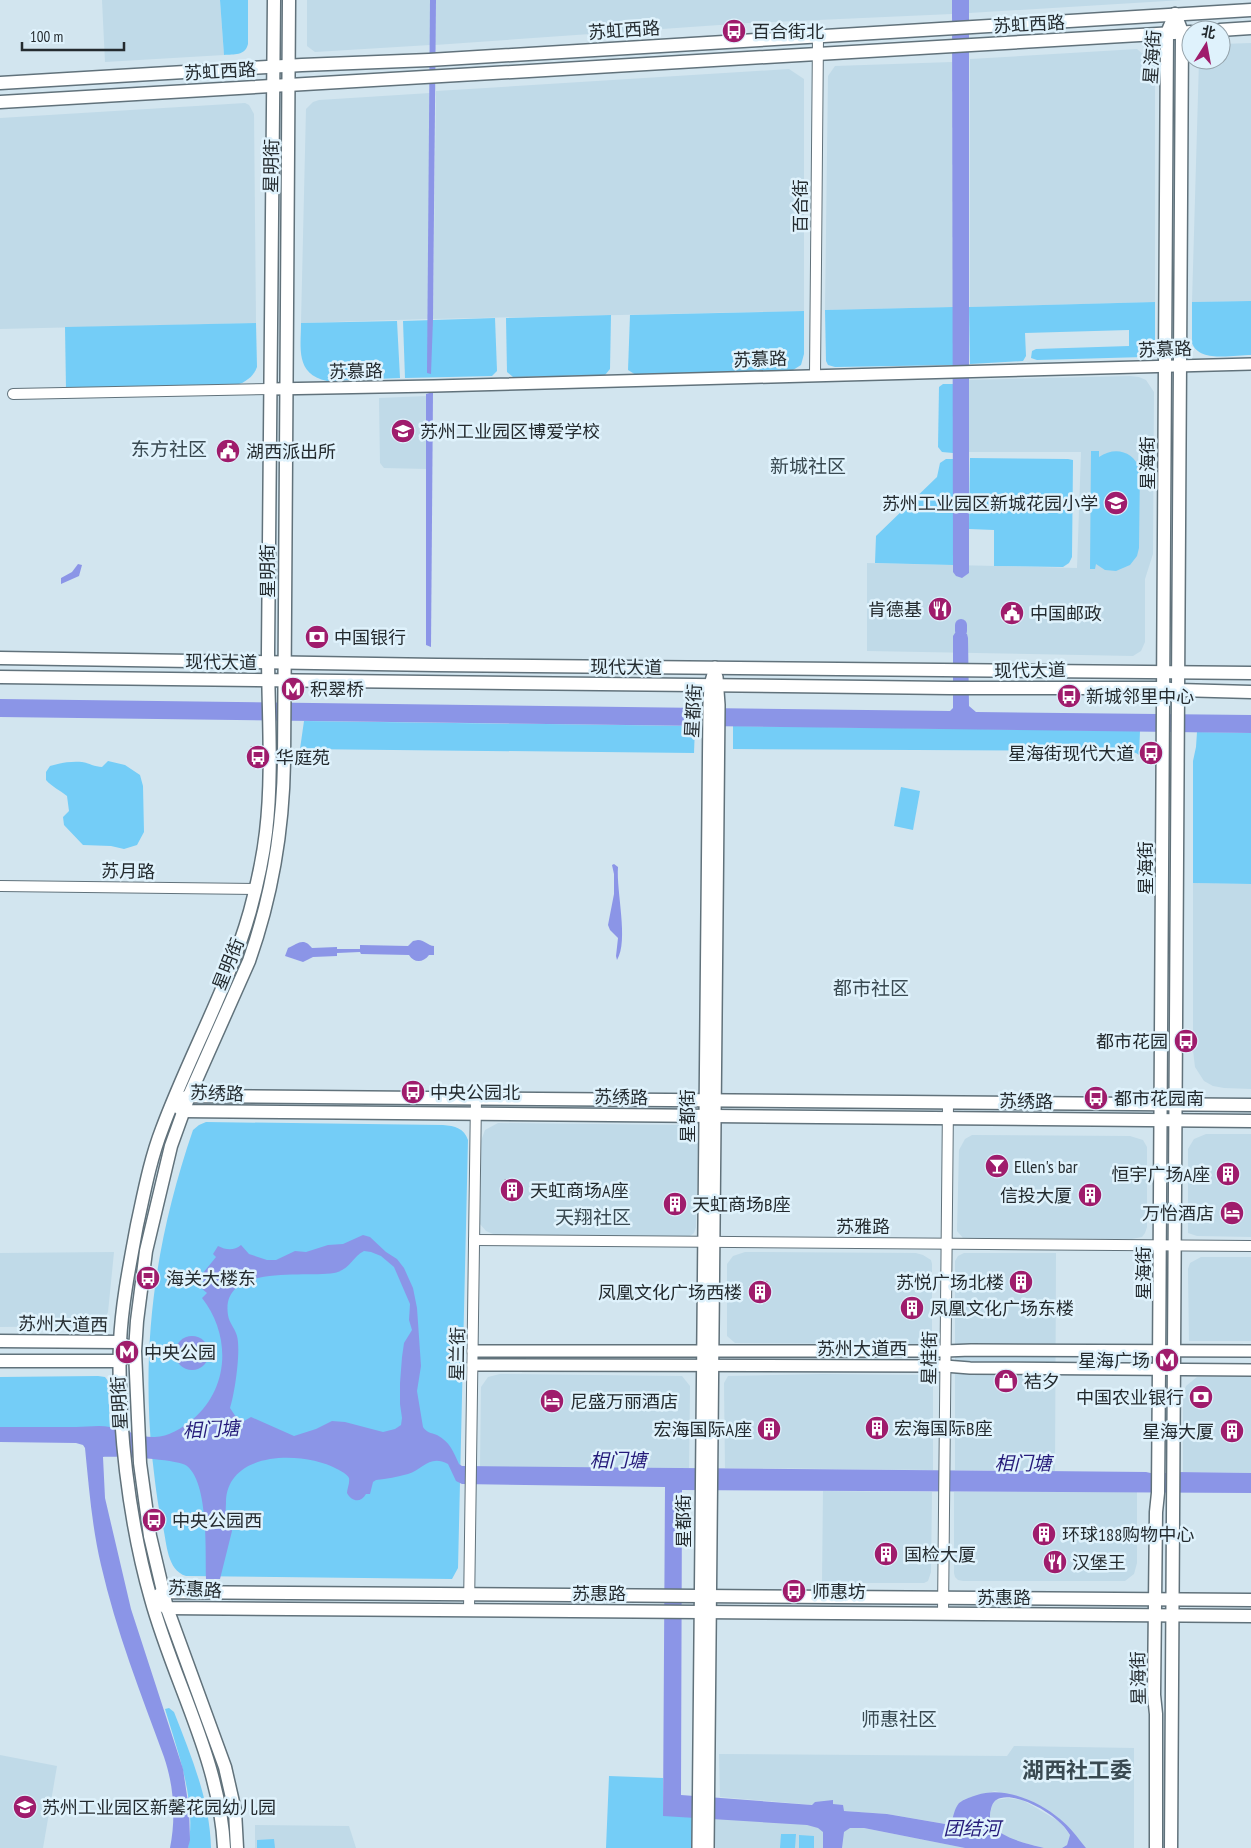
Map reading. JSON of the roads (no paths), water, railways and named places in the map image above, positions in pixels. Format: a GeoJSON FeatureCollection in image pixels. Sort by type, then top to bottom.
{"type":"FeatureCollection","features":[{"type":"Feature","properties":{"kind":"main road","name":"星明街"},"geometry":{"type":"LineString","coordinates":[[224,1848],[220,1810],[211,1770],[151,1600],[137,1535],[123,1426],[120,1342],[127,1284],[142,1202],[157,1143],[235,957],[256,889],[267,822],[269,770],[268,662],[274,0]]}},
{"type":"Feature","properties":{"kind":"main road","name":"星明街"},"geometry":{"type":"LineString","coordinates":[[238,1848],[234,1805],[225,1767],[167,1608],[150,1536],[137,1429],[135,1351],[136,1321],[146,1251],[166,1162],[189,1096],[249,961],[267,903],[281,824],[284,726],[289,0]]}},
{"type":"Feature","properties":{"kind":"main road","name":"苏虹西路"},"geometry":{"type":"LineString","coordinates":[[0,82],[818,37],[1251,10]]}},
{"type":"Feature","properties":{"kind":"main road","name":"星海街"},"geometry":{"type":"LineString","coordinates":[[1175,14],[1181,23]]}},
{"type":"Feature","properties":{"kind":"main road","name":"星海街"},"geometry":{"type":"LineString","coordinates":[[1156,1845],[1154,1616],[1160,1369],[1167,33],[1175,14]]}},
{"type":"Feature","properties":{"kind":"main road"},"geometry":{"type":"LineString","coordinates":[[1231,29],[1251,28]]}},
{"type":"Feature","properties":{"kind":"main road","name":"苏虹西路"},"geometry":{"type":"LineString","coordinates":[[0,102],[1181,32]]}},
{"type":"Feature","properties":{"kind":"main road","name":"星海街"},"geometry":{"type":"LineString","coordinates":[[1171,1845],[1180,366],[1186,70]]}},
{"type":"Feature","properties":{"kind":"main road","name":"苏慕路"},"geometry":{"type":"LineString","coordinates":[[271,389],[1251,364]]}},
{"type":"Feature","properties":{"kind":"main road","name":"现代大道"},"geometry":{"type":"LineString","coordinates":[[0,658],[437,665],[1251,673]]}},
{"type":"Feature","properties":{"kind":"main road","name":"星都街"},"geometry":{"type":"LineString","coordinates":[[698,1848],[703,1822],[715,667]]}},
{"type":"Feature","properties":{"kind":"main road","name":"现代大道"},"geometry":{"type":"LineString","coordinates":[[0,677],[1035,689],[1065,687],[1163,688],[1251,692]]}},
{"type":"Feature","properties":{"kind":"main road","name":"苏绣路"},"geometry":{"type":"LineString","coordinates":[[1251,1105],[189,1096],[173,1102],[183,1111],[1251,1121]]}},
{"type":"Feature","properties":{"kind":"main road","name":"苏州大道西"},"geometry":{"type":"LineString","coordinates":[[0,1341],[120,1342],[135,1351]]}},
{"type":"Feature","properties":{"kind":"main road"},"geometry":{"type":"LineString","coordinates":[[120,1361],[135,1351]]}},
{"type":"Feature","properties":{"kind":"main road","name":"苏州大道西"},"geometry":{"type":"LineString","coordinates":[[473,1351],[1251,1351]]}},
{"type":"Feature","properties":{"kind":"main road","name":"苏州大道西"},"geometry":{"type":"LineString","coordinates":[[0,1360],[120,1361]]}},
{"type":"Feature","properties":{"kind":"main road","name":"苏州大道西"},"geometry":{"type":"LineString","coordinates":[[473,1365],[945,1366],[970,1368],[1251,1370]]}},
{"type":"Feature","properties":{"kind":"main road","name":"苏惠路"},"geometry":{"type":"LineString","coordinates":[[1251,1600],[163,1592],[151,1600],[167,1608],[1251,1616]]}},
{"type":"Feature","properties":{"kind":"main road","name":"星都街"},"geometry":{"type":"LineString","coordinates":[[703,1822],[708,1848]]}},
{"type":"Feature","properties":{"kind":"street","name":"百合街"},"geometry":{"type":"LineString","coordinates":[[815,375],[818,37]]}},
{"type":"Feature","properties":{"kind":"street"},"geometry":{"type":"LineString","coordinates":[[13,394],[271,389]]}},
{"type":"Feature","properties":{"kind":"street","name":"苏月路"},"geometry":{"type":"LineString","coordinates":[[0,886],[256,889]]}},
{"type":"Feature","properties":{"kind":"street","name":"星兰街"},"geometry":{"type":"LineString","coordinates":[[469,1610],[476,1098]]}},
{"type":"Feature","properties":{"kind":"street","name":"星桂街"},"geometry":{"type":"LineString","coordinates":[[943,1614],[948,1103]]}},
{"type":"Feature","properties":{"kind":"street","name":"苏雅路"},"geometry":{"type":"LineString","coordinates":[[474,1240],[1251,1246]]}},
{"type":"Feature","properties":{"kind":"water"},"geometry":{"type":"Polygon","coordinates":[[[430,0],[436,0],[431,374],[427,373],[430,0]]]}},
{"type":"Feature","properties":{"kind":"water"},"geometry":{"type":"Polygon","coordinates":[[[952,0],[969,0],[969,573],[962,578],[956,576],[953,572],[952,0]]]}},
{"type":"Feature","properties":{"kind":"water"},"geometry":{"type":"Polygon","coordinates":[[[433,392],[431,647],[426,645],[426,394],[433,392]]]}},
{"type":"Feature","properties":{"kind":"water"},"geometry":{"type":"Polygon","coordinates":[[[78,564],[82,565],[79,576],[61,584],[61,578],[72,572],[78,564]]]}},
{"type":"Feature","properties":{"kind":"water"},"geometry":{"type":"Polygon","coordinates":[[[961,631],[967,634],[968,638],[969,706],[976,712],[1251,715],[1251,733],[0,717],[0,699],[950,711],[953,708],[953,636],[961,631]]]}},
{"type":"Feature","properties":{"kind":"water"},"geometry":{"type":"Polygon","coordinates":[[[614,864],[618,867],[622,929],[622,941],[617,960],[618,938],[608,925],[614,894],[612,865],[614,864]]]}},
{"type":"Feature","properties":{"kind":"water"},"geometry":{"type":"Polygon","coordinates":[[[418,940],[434,946],[434,955],[429,955],[424,960],[416,961],[409,955],[361,954],[360,952],[337,953],[337,956],[313,957],[303,962],[285,956],[288,948],[300,942],[306,943],[312,948],[337,947],[337,949],[360,949],[360,945],[408,946],[413,941],[418,940]]]}},
{"type":"Feature","properties":{"kind":"water"},"geometry":{"type":"Polygon","coordinates":[[[363,1235],[370,1237],[386,1252],[397,1259],[404,1268],[413,1288],[417,1308],[421,1366],[417,1391],[423,1427],[437,1435],[451,1447],[459,1464],[462,1466],[1146,1472],[1155,1474],[1177,1472],[1251,1473],[1251,1493],[682,1490],[681,1795],[812,1805],[815,1802],[833,1800],[833,1804],[843,1805],[844,1811],[887,1814],[951,1825],[959,1803],[977,1795],[998,1792],[1032,1801],[1052,1812],[1074,1833],[1086,1848],[1062,1848],[1067,1845],[1070,1835],[1058,1821],[1040,1808],[1009,1797],[999,1799],[993,1804],[990,1818],[993,1826],[1017,1841],[1044,1848],[965,1848],[864,1828],[850,1828],[844,1832],[842,1848],[823,1848],[823,1832],[818,1828],[807,1825],[663,1816],[665,1487],[462,1484],[456,1481],[448,1464],[442,1461],[431,1461],[408,1474],[376,1480],[373,1482],[370,1494],[366,1494],[362,1499],[354,1500],[347,1493],[349,1478],[337,1469],[306,1459],[270,1459],[253,1464],[239,1472],[230,1485],[226,1502],[226,1521],[232,1531],[220,1579],[206,1579],[202,1503],[199,1487],[194,1475],[187,1466],[160,1460],[103,1457],[105,1498],[131,1609],[183,1769],[189,1809],[190,1840],[188,1848],[170,1848],[173,1802],[170,1779],[164,1757],[121,1638],[107,1590],[95,1536],[85,1448],[83,1445],[76,1443],[0,1442],[0,1427],[106,1426],[150,1437],[160,1437],[175,1432],[192,1420],[205,1407],[214,1393],[220,1377],[222,1344],[218,1328],[202,1298],[207,1293],[201,1288],[205,1283],[199,1278],[216,1257],[213,1254],[218,1246],[230,1249],[241,1245],[249,1254],[267,1260],[276,1260],[295,1251],[306,1252],[328,1245],[343,1244],[363,1235]],[[364,1251],[344,1269],[334,1273],[267,1276],[250,1280],[237,1287],[229,1298],[228,1315],[238,1342],[237,1372],[230,1408],[238,1420],[244,1421],[251,1417],[294,1436],[316,1429],[332,1421],[345,1422],[383,1432],[395,1429],[401,1425],[400,1383],[404,1343],[412,1330],[409,1320],[410,1304],[394,1267],[381,1256],[364,1251]]]}},
{"type":"Feature","properties":{"kind":"water"},"geometry":{"type":"Polygon","coordinates":[[[192,1336],[199,1337],[204,1341],[208,1346],[208,1360],[204,1365],[199,1369],[192,1370],[185,1369],[180,1365],[176,1360],[175,1353],[176,1346],[180,1341],[185,1337],[192,1336]]]}},
{"type":"Feature","properties":{"kind":"waterway"},"geometry":{"type":"LineString","coordinates":[[961,625],[961,631]]}},
{"type":"Feature","properties":{"kind":"place","name":"百合街北"},"geometry":{"type":"Point","coordinates":[734,31]}},
{"type":"Feature","properties":{"kind":"place","name":"苏州工业园区博爱学校"},"geometry":{"type":"Point","coordinates":[403,431]}},
{"type":"Feature","properties":{"kind":"place","name":"湖西派出所"},"geometry":{"type":"Point","coordinates":[228,451]}},
{"type":"Feature","properties":{"kind":"place","name":"苏州工业园区新城花园小学"},"geometry":{"type":"Point","coordinates":[1116,503]}},
{"type":"Feature","properties":{"kind":"place","name":"肯德基"},"geometry":{"type":"Point","coordinates":[940,609]}},
{"type":"Feature","properties":{"kind":"place","name":"中国邮政"},"geometry":{"type":"Point","coordinates":[1012,613]}},
{"type":"Feature","properties":{"kind":"place","name":"中国银行"},"geometry":{"type":"Point","coordinates":[317,637]}},
{"type":"Feature","properties":{"kind":"place","name":"积翠桥"},"geometry":{"type":"Point","coordinates":[293,689]}},
{"type":"Feature","properties":{"kind":"place","name":"新城邻里中心"},"geometry":{"type":"Point","coordinates":[1069,696]}},
{"type":"Feature","properties":{"kind":"place","name":"星海街现代大道"},"geometry":{"type":"Point","coordinates":[1151,753]}},
{"type":"Feature","properties":{"kind":"place","name":"华庭苑"},"geometry":{"type":"Point","coordinates":[258,757]}},
{"type":"Feature","properties":{"kind":"place","name":"都市花园"},"geometry":{"type":"Point","coordinates":[1186,1041]}},
{"type":"Feature","properties":{"kind":"place","name":"中央公园北"},"geometry":{"type":"Point","coordinates":[413,1092]}},
{"type":"Feature","properties":{"kind":"place","name":"都市花园南"},"geometry":{"type":"Point","coordinates":[1096,1098]}},
{"type":"Feature","properties":{"kind":"place","name":"Ellen's bar"},"geometry":{"type":"Point","coordinates":[997,1166]}},
{"type":"Feature","properties":{"kind":"place","name":"恒宇广场A座"},"geometry":{"type":"Point","coordinates":[1228,1174]}},
{"type":"Feature","properties":{"kind":"place","name":"天虹商场A座"},"geometry":{"type":"Point","coordinates":[512,1190]}},
{"type":"Feature","properties":{"kind":"place","name":"信投大厦"},"geometry":{"type":"Point","coordinates":[1090,1195]}},
{"type":"Feature","properties":{"kind":"place","name":"天虹商场B座"},"geometry":{"type":"Point","coordinates":[675,1204]}},
{"type":"Feature","properties":{"kind":"place","name":"万怡酒店"},"geometry":{"type":"Point","coordinates":[1232,1213]}},
{"type":"Feature","properties":{"kind":"place","name":"海关大楼东"},"geometry":{"type":"Point","coordinates":[148,1278]}},
{"type":"Feature","properties":{"kind":"place","name":"苏悦广场北楼"},"geometry":{"type":"Point","coordinates":[1021,1282]}},
{"type":"Feature","properties":{"kind":"place","name":"凤凰文化广场西楼"},"geometry":{"type":"Point","coordinates":[760,1292]}},
{"type":"Feature","properties":{"kind":"place","name":"凤凰文化广场东楼"},"geometry":{"type":"Point","coordinates":[912,1308]}},
{"type":"Feature","properties":{"kind":"place","name":"中央公园"},"geometry":{"type":"Point","coordinates":[127,1352]}},
{"type":"Feature","properties":{"kind":"place","name":"星海广场"},"geometry":{"type":"Point","coordinates":[1167,1360]}},
{"type":"Feature","properties":{"kind":"place","name":"袺夕"},"geometry":{"type":"Point","coordinates":[1006,1381]}},
{"type":"Feature","properties":{"kind":"place","name":"中国农业银行"},"geometry":{"type":"Point","coordinates":[1201,1397]}},
{"type":"Feature","properties":{"kind":"place","name":"尼盛万丽酒店"},"geometry":{"type":"Point","coordinates":[552,1401]}},
{"type":"Feature","properties":{"kind":"place","name":"宏海国际B座"},"geometry":{"type":"Point","coordinates":[877,1428]}},
{"type":"Feature","properties":{"kind":"place","name":"宏海国际A座"},"geometry":{"type":"Point","coordinates":[769,1429]}},
{"type":"Feature","properties":{"kind":"place","name":"星海大厦"},"geometry":{"type":"Point","coordinates":[1232,1431]}},
{"type":"Feature","properties":{"kind":"place","name":"中央公园西"},"geometry":{"type":"Point","coordinates":[154,1520]}},
{"type":"Feature","properties":{"kind":"place","name":"环球188购物中心"},"geometry":{"type":"Point","coordinates":[1044,1534]}},
{"type":"Feature","properties":{"kind":"place","name":"国检大厦"},"geometry":{"type":"Point","coordinates":[886,1554]}},
{"type":"Feature","properties":{"kind":"place","name":"汉堡王"},"geometry":{"type":"Point","coordinates":[1055,1562]}},
{"type":"Feature","properties":{"kind":"place","name":"师惠坊"},"geometry":{"type":"Point","coordinates":[794,1591]}},
{"type":"Feature","properties":{"kind":"place","name":"苏州工业园区新馨花园幼儿园"},"geometry":{"type":"Point","coordinates":[25,1807]}},
{"type":"Feature","properties":{"kind":"district","name":"东方社区"},"geometry":{"type":"Point","coordinates":[169,449]}},
{"type":"Feature","properties":{"kind":"district","name":"新城社区"},"geometry":{"type":"Point","coordinates":[808,466]}},
{"type":"Feature","properties":{"kind":"district","name":"都市社区"},"geometry":{"type":"Point","coordinates":[871,988]}},
{"type":"Feature","properties":{"kind":"district","name":"天翔社区"},"geometry":{"type":"Point","coordinates":[593,1217]}},
{"type":"Feature","properties":{"kind":"district","name":"师惠社区"},"geometry":{"type":"Point","coordinates":[899,1719]}},
{"type":"Feature","properties":{"kind":"district","name":"湖西社工委"},"geometry":{"type":"Point","coordinates":[1077,1770]}},
{"type":"Feature","properties":{"kind":"water label","name":"相门塘"},"geometry":{"type":"Point","coordinates":[211,1429]}},
{"type":"Feature","properties":{"kind":"water label","name":"相门塘"},"geometry":{"type":"Point","coordinates":[618,1460]}},
{"type":"Feature","properties":{"kind":"water label","name":"相门塘"},"geometry":{"type":"Point","coordinates":[1023,1463]}},
{"type":"Feature","properties":{"kind":"water label","name":"团结河"},"geometry":{"type":"Point","coordinates":[972,1828]}}]}
